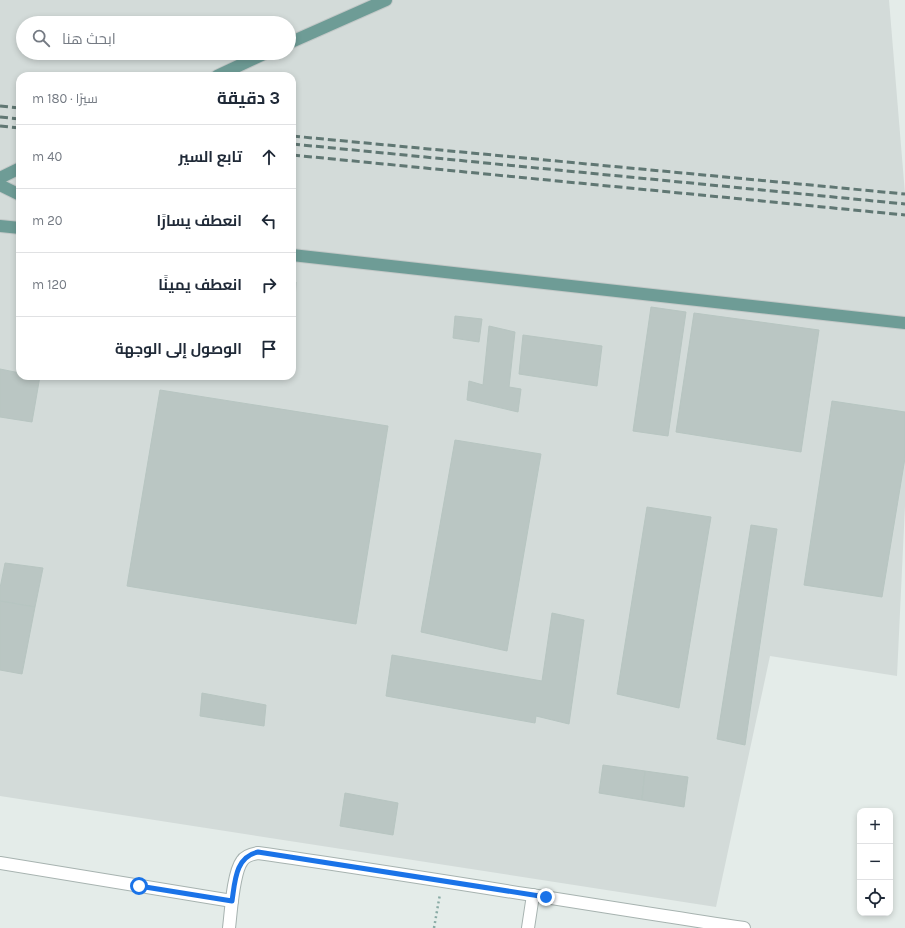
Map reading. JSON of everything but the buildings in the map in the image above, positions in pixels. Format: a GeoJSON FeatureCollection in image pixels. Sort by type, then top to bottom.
{"type":"FeatureCollection","features":[{"type":"Feature","properties":{"kind":"main road"},"geometry":{"type":"LineString","coordinates":[[296,40],[386,0]]}},
{"type":"Feature","properties":{"kind":"main road"},"geometry":{"type":"LineString","coordinates":[[226,72],[251,60]]}},
{"type":"Feature","properties":{"kind":"main road"},"geometry":{"type":"LineString","coordinates":[[0,178],[16,170]]}},
{"type":"Feature","properties":{"kind":"main road"},"geometry":{"type":"LineString","coordinates":[[0,185],[16,193]]}},
{"type":"Feature","properties":{"kind":"main road"},"geometry":{"type":"LineString","coordinates":[[0,226],[16,228]]}},
{"type":"Feature","properties":{"kind":"main road"},"geometry":{"type":"LineString","coordinates":[[296,255],[905,323]]}},
{"type":"Feature","properties":{"kind":"street"},"geometry":{"type":"LineString","coordinates":[[230,928],[232,901],[238,869],[242,860],[250,854],[258,852],[443,880],[694,924],[744,928]]}},
{"type":"Feature","properties":{"kind":"street"},"geometry":{"type":"LineString","coordinates":[[0,864],[232,901]]}},
{"type":"Feature","properties":{"kind":"street"},"geometry":{"type":"LineString","coordinates":[[528,928],[533,895]]}},
{"type":"Feature","properties":{"kind":"path"},"geometry":{"type":"LineString","coordinates":[[434,928],[443,880]]}},
{"type":"Feature","properties":{"kind":"shaded area"},"geometry":{"type":"Polygon","coordinates":[[[0,0],[889,0],[905,194],[905,506],[897,676],[770,656],[716,907],[0,796],[0,0]]]}},
{"type":"Feature","properties":{"kind":"railway"},"geometry":{"type":"LineString","coordinates":[[0,106],[16,108]]}},
{"type":"Feature","properties":{"kind":"railway"},"geometry":{"type":"LineString","coordinates":[[0,117],[16,119]]}},
{"type":"Feature","properties":{"kind":"railway"},"geometry":{"type":"LineString","coordinates":[[0,126],[16,128]]}},
{"type":"Feature","properties":{"kind":"railway"},"geometry":{"type":"LineString","coordinates":[[296,136],[905,194]]}},
{"type":"Feature","properties":{"kind":"railway"},"geometry":{"type":"LineString","coordinates":[[296,144],[905,204]]}},
{"type":"Feature","properties":{"kind":"railway"},"geometry":{"type":"LineString","coordinates":[[296,155],[905,215]]}},
{"type":"Feature","properties":{"kind":"route"},"geometry":{"type":"LineString","coordinates":[[139,886],[232,901],[238,869],[242,860],[250,854],[258,852],[546,897]]}}]}
